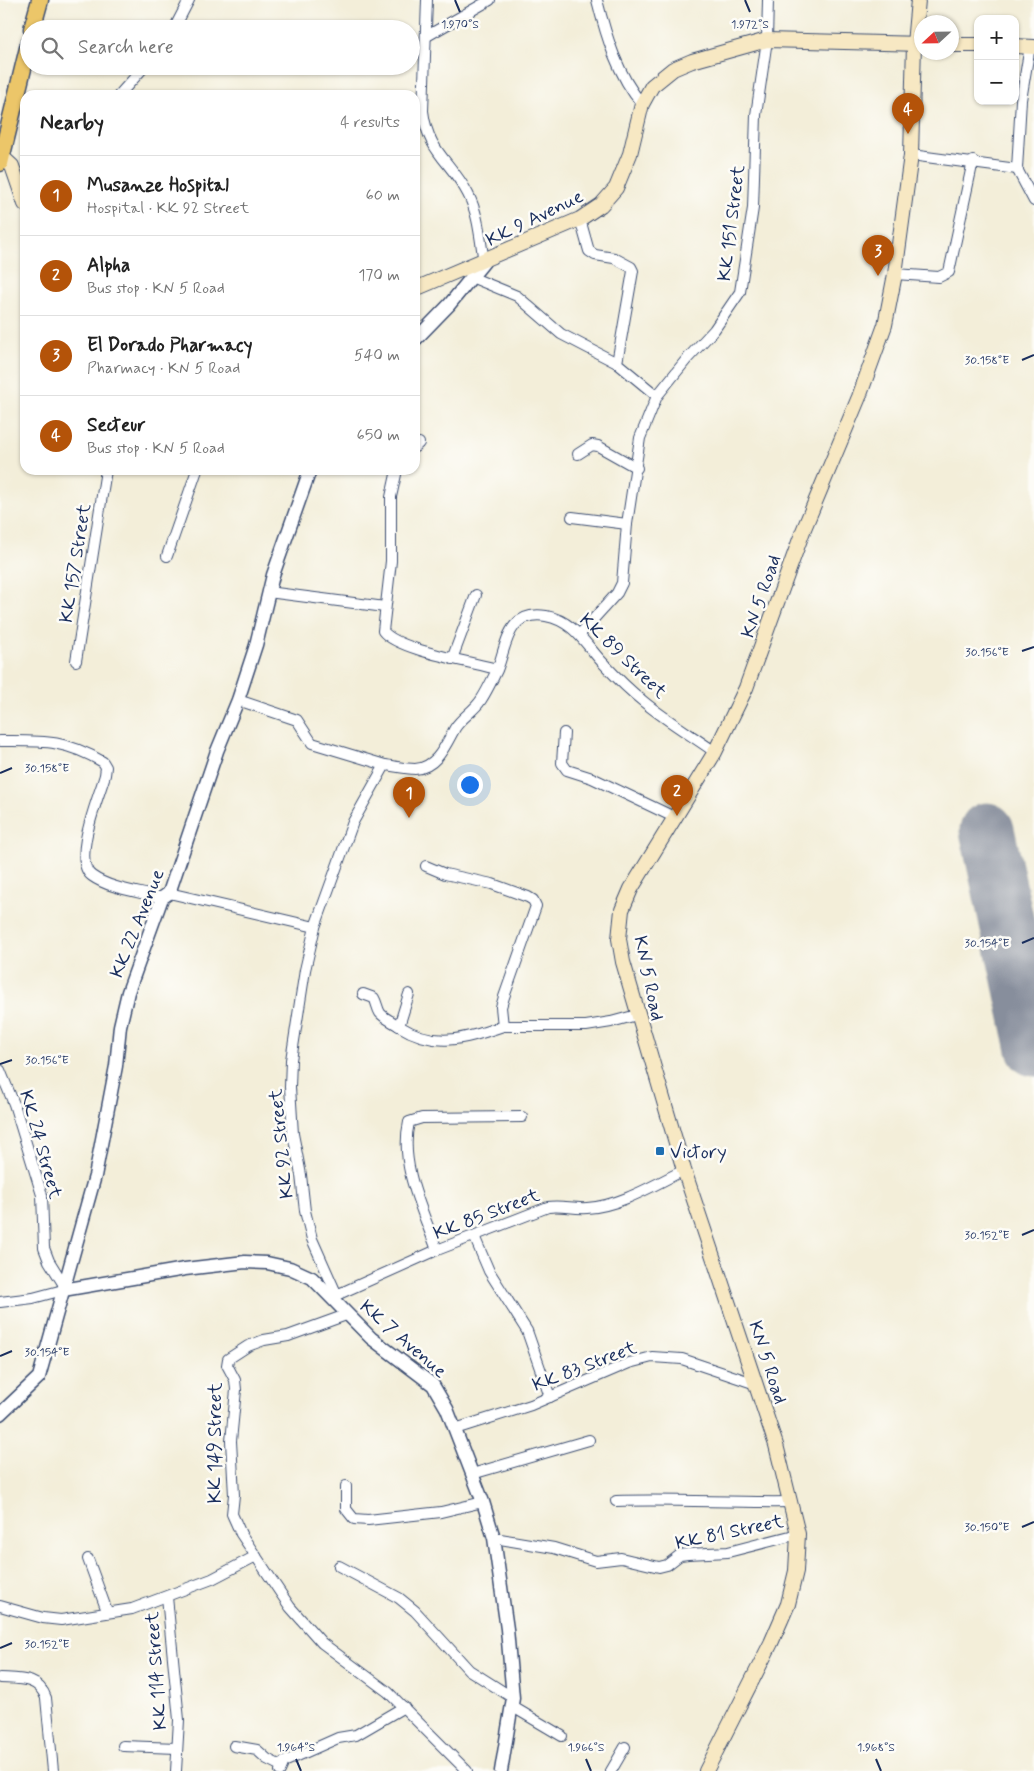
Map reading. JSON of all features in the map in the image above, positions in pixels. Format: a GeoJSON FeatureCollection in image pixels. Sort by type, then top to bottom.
{"type":"FeatureCollection","features":[{"type":"Feature","properties":{"kind":"highway"},"geometry":{"type":"LineString","coordinates":[[34,20],[40,0]]}},
{"type":"Feature","properties":{"kind":"highway"},"geometry":{"type":"LineString","coordinates":[[1,158],[21,75]]}},
{"type":"Feature","properties":{"kind":"main road","name":"KN 5 Road"},"geometry":{"type":"LineString","coordinates":[[918,0],[918,15]]}},
{"type":"Feature","properties":{"kind":"main road","name":"KK 9 Avenue"},"geometry":{"type":"LineString","coordinates":[[420,287],[484,262],[580,219],[601,205],[616,188],[630,154],[642,104],[652,86],[673,69],[692,61],[767,40],[914,44]]}},
{"type":"Feature","properties":{"kind":"main road"},"geometry":{"type":"LineString","coordinates":[[959,45],[974,45]]}},
{"type":"Feature","properties":{"kind":"main road"},"geometry":{"type":"LineString","coordinates":[[1019,46],[1032,46]]}},
{"type":"Feature","properties":{"kind":"main road","name":"KN 5 Road"},"geometry":{"type":"LineString","coordinates":[[706,1771],[771,1643],[788,1604],[796,1571],[798,1534],[776,1445],[684,1170],[637,1015],[620,939],[622,910],[631,889],[715,752],[746,688],[803,531],[885,325],[895,274],[911,155],[917,60]]}},
{"type":"Feature","properties":{"kind":"main road"},"geometry":{"type":"LineString","coordinates":[[1,158],[12,166],[20,189]]}},
{"type":"Feature","properties":{"kind":"street"},"geometry":{"type":"LineString","coordinates":[[179,20],[189,0]]}},
{"type":"Feature","properties":{"kind":"street"},"geometry":{"type":"LineString","coordinates":[[420,334],[484,262],[473,204],[467,192],[437,153],[425,126],[423,111],[427,0]]}},
{"type":"Feature","properties":{"kind":"street"},"geometry":{"type":"LineString","coordinates":[[427,36],[490,0]]}},
{"type":"Feature","properties":{"kind":"street"},"geometry":{"type":"LineString","coordinates":[[597,0],[602,21],[627,82],[642,104]]}},
{"type":"Feature","properties":{"kind":"street","name":"KK 151 Street"},"geometry":{"type":"LineString","coordinates":[[580,634],[617,593],[622,583],[627,524],[640,438],[657,396],[714,330],[740,292],[753,208],[756,115],[767,40],[768,0]]}},
{"type":"Feature","properties":{"kind":"street"},"geometry":{"type":"LineString","coordinates":[[1032,46],[1022,100],[1017,168],[1034,201]]}},
{"type":"Feature","properties":{"kind":"street"},"geometry":{"type":"LineString","coordinates":[[123,90],[137,75]]}},
{"type":"Feature","properties":{"kind":"street"},"geometry":{"type":"LineString","coordinates":[[911,155],[973,161],[1017,168]]}},
{"type":"Feature","properties":{"kind":"street"},"geometry":{"type":"LineString","coordinates":[[895,274],[939,277],[949,272],[973,161]]}},
{"type":"Feature","properties":{"kind":"street"},"geometry":{"type":"LineString","coordinates":[[580,219],[589,251],[620,260],[631,267],[633,271],[617,363]]}},
{"type":"Feature","properties":{"kind":"street"},"geometry":{"type":"LineString","coordinates":[[471,278],[517,296],[561,334],[617,363],[657,396]]}},
{"type":"Feature","properties":{"kind":"street"},"geometry":{"type":"LineString","coordinates":[[578,454],[592,445],[598,446],[636,468]]}},
{"type":"Feature","properties":{"kind":"street","name":"KK 157 Street"},"geometry":{"type":"LineString","coordinates":[[76,660],[105,475]]}},
{"type":"Feature","properties":{"kind":"street"},"geometry":{"type":"LineString","coordinates":[[167,556],[195,475]]}},
{"type":"Feature","properties":{"kind":"street","name":"KK 22 Avenue"},"geometry":{"type":"LineString","coordinates":[[0,1414],[39,1377],[95,1176],[116,1066],[120,1026],[128,992],[217,751],[238,700],[256,645],[268,592],[308,475]]}},
{"type":"Feature","properties":{"kind":"street"},"geometry":{"type":"LineString","coordinates":[[396,475],[391,497],[391,561],[382,624],[383,631],[387,636],[452,659],[497,670]]}},
{"type":"Feature","properties":{"kind":"street"},"geometry":{"type":"LineString","coordinates":[[572,517],[627,524]]}},
{"type":"Feature","properties":{"kind":"street"},"geometry":{"type":"LineString","coordinates":[[268,592],[385,607]]}},
{"type":"Feature","properties":{"kind":"street"},"geometry":{"type":"LineString","coordinates":[[452,659],[476,594]]}},
{"type":"Feature","properties":{"kind":"street","name":"KK 89 Street"},"geometry":{"type":"LineString","coordinates":[[385,764],[415,769],[423,766],[444,751],[455,728],[480,702],[497,670],[506,637],[522,619],[534,616],[546,616],[564,622],[580,634],[601,661],[645,703],[715,752]]}},
{"type":"Feature","properties":{"kind":"street"},"geometry":{"type":"LineString","coordinates":[[238,700],[298,720],[312,743],[385,764]]}},
{"type":"Feature","properties":{"kind":"street"},"geometry":{"type":"LineString","coordinates":[[564,733],[562,763],[567,770],[592,778],[676,818]]}},
{"type":"Feature","properties":{"kind":"street"},"geometry":{"type":"LineString","coordinates":[[0,742],[54,742],[103,762],[106,767],[105,775],[87,833],[83,857],[85,867],[91,876],[104,882],[315,927]]}},
{"type":"Feature","properties":{"kind":"street","name":"KK 92 Street"},"geometry":{"type":"LineString","coordinates":[[334,1295],[312,1239],[307,1220],[301,1175],[292,1134],[290,1103],[291,1060],[305,970],[315,927],[353,822],[385,764]]}},
{"type":"Feature","properties":{"kind":"street"},"geometry":{"type":"LineString","coordinates":[[426,866],[462,879],[492,884],[528,897],[533,900],[536,906],[501,1007],[503,1026]]}},
{"type":"Feature","properties":{"kind":"street"},"geometry":{"type":"LineString","coordinates":[[363,994],[374,998],[379,1012],[399,1026],[421,1037],[442,1040],[503,1026],[586,1026],[637,1015]]}},
{"type":"Feature","properties":{"kind":"street"},"geometry":{"type":"LineString","coordinates":[[399,1026],[409,994]]}},
{"type":"Feature","properties":{"kind":"street","name":"KK 24 Street"},"geometry":{"type":"LineString","coordinates":[[0,1070],[14,1104],[42,1195],[44,1248],[63,1287]]}},
{"type":"Feature","properties":{"kind":"street"},"geometry":{"type":"LineString","coordinates":[[437,1250],[415,1189],[409,1160],[407,1131],[409,1122],[422,1118],[522,1117]]}},
{"type":"Feature","properties":{"kind":"street","name":"KK 85 Street"},"geometry":{"type":"LineString","coordinates":[[334,1295],[437,1250],[548,1207],[561,1205],[586,1208],[605,1204],[634,1194],[684,1170]]}},
{"type":"Feature","properties":{"kind":"street"},"geometry":{"type":"LineString","coordinates":[[474,1236],[489,1271],[527,1331],[550,1397]]}},
{"type":"Feature","properties":{"kind":"street","name":"KK 7 Avenue"},"geometry":{"type":"LineString","coordinates":[[63,1287],[245,1262],[267,1263],[290,1268],[312,1278],[334,1295],[346,1315],[392,1356],[433,1385],[441,1397],[472,1474],[494,1538],[508,1638],[513,1702],[501,1771]]}},
{"type":"Feature","properties":{"kind":"street"},"geometry":{"type":"LineString","coordinates":[[0,1302],[34,1298],[63,1287]]}},
{"type":"Feature","properties":{"kind":"street","name":"KK 149 Street"},"geometry":{"type":"LineString","coordinates":[[346,1315],[288,1336],[264,1340],[248,1346],[227,1362],[235,1380],[236,1390],[231,1441],[234,1495],[232,1514],[241,1534],[290,1607],[322,1643],[404,1706],[467,1771]]}},
{"type":"Feature","properties":{"kind":"street","name":"KK 83 Street"},"geometry":{"type":"LineString","coordinates":[[454,1429],[550,1397],[629,1363],[652,1357],[682,1359],[756,1384]]}},
{"type":"Feature","properties":{"kind":"street"},"geometry":{"type":"LineString","coordinates":[[472,1474],[589,1440]]}},
{"type":"Feature","properties":{"kind":"street"},"geometry":{"type":"LineString","coordinates":[[346,1486],[346,1509],[354,1519],[368,1520],[441,1512],[483,1502]]}},
{"type":"Feature","properties":{"kind":"street"},"geometry":{"type":"LineString","coordinates":[[616,1501],[684,1499],[790,1502]]}},
{"type":"Feature","properties":{"kind":"street","name":"KK 81 Street"},"geometry":{"type":"LineString","coordinates":[[494,1538],[554,1548],[596,1561],[621,1558],[659,1566],[667,1565],[680,1556],[688,1554],[728,1552],[798,1534]]}},
{"type":"Feature","properties":{"kind":"street","name":"KK 114 Street"},"geometry":{"type":"LineString","coordinates":[[0,1606],[43,1618],[61,1620],[107,1611],[132,1609],[212,1579],[256,1556]]}},
{"type":"Feature","properties":{"kind":"street"},"geometry":{"type":"LineString","coordinates":[[88,1559],[107,1611]]}},
{"type":"Feature","properties":{"kind":"street"},"geometry":{"type":"LineString","coordinates":[[339,1566],[399,1598],[415,1611],[469,1670],[562,1736]]}},
{"type":"Feature","properties":{"kind":"street","name":"KK 114 Street"},"geometry":{"type":"LineString","coordinates":[[167,1597],[180,1720],[176,1771]]}},
{"type":"Feature","properties":{"kind":"street"},"geometry":{"type":"LineString","coordinates":[[0,1678],[32,1681],[42,1687],[46,1698],[53,1771]]}},
{"type":"Feature","properties":{"kind":"street"},"geometry":{"type":"LineString","coordinates":[[234,1746],[257,1750],[281,1768],[284,1762],[338,1738],[356,1735],[404,1706]]}},
{"type":"Feature","properties":{"kind":"street"},"geometry":{"type":"LineString","coordinates":[[123,1746],[177,1748]]}},
{"type":"Feature","properties":{"kind":"street"},"geometry":{"type":"LineString","coordinates":[[611,1771],[625,1747]]}},
{"type":"Feature","properties":{"kind":"runway"},"geometry":{"type":"LineString","coordinates":[[987,830],[1034,1049]]}},
{"type":"Feature","properties":{"kind":"place","name":"Secteur"},"geometry":{"type":"Point","coordinates":[908,134]}},
{"type":"Feature","properties":{"kind":"place","name":"El Dorado Pharmacy"},"geometry":{"type":"Point","coordinates":[878,276]}},
{"type":"Feature","properties":{"kind":"place","name":"Alpha"},"geometry":{"type":"Point","coordinates":[677,816]}},
{"type":"Feature","properties":{"kind":"place","name":"Musanze Hospital"},"geometry":{"type":"Point","coordinates":[409,818]}},
{"type":"Feature","properties":{"kind":"place","name":"Victory"},"geometry":{"type":"Point","coordinates":[660,1151]}}]}
